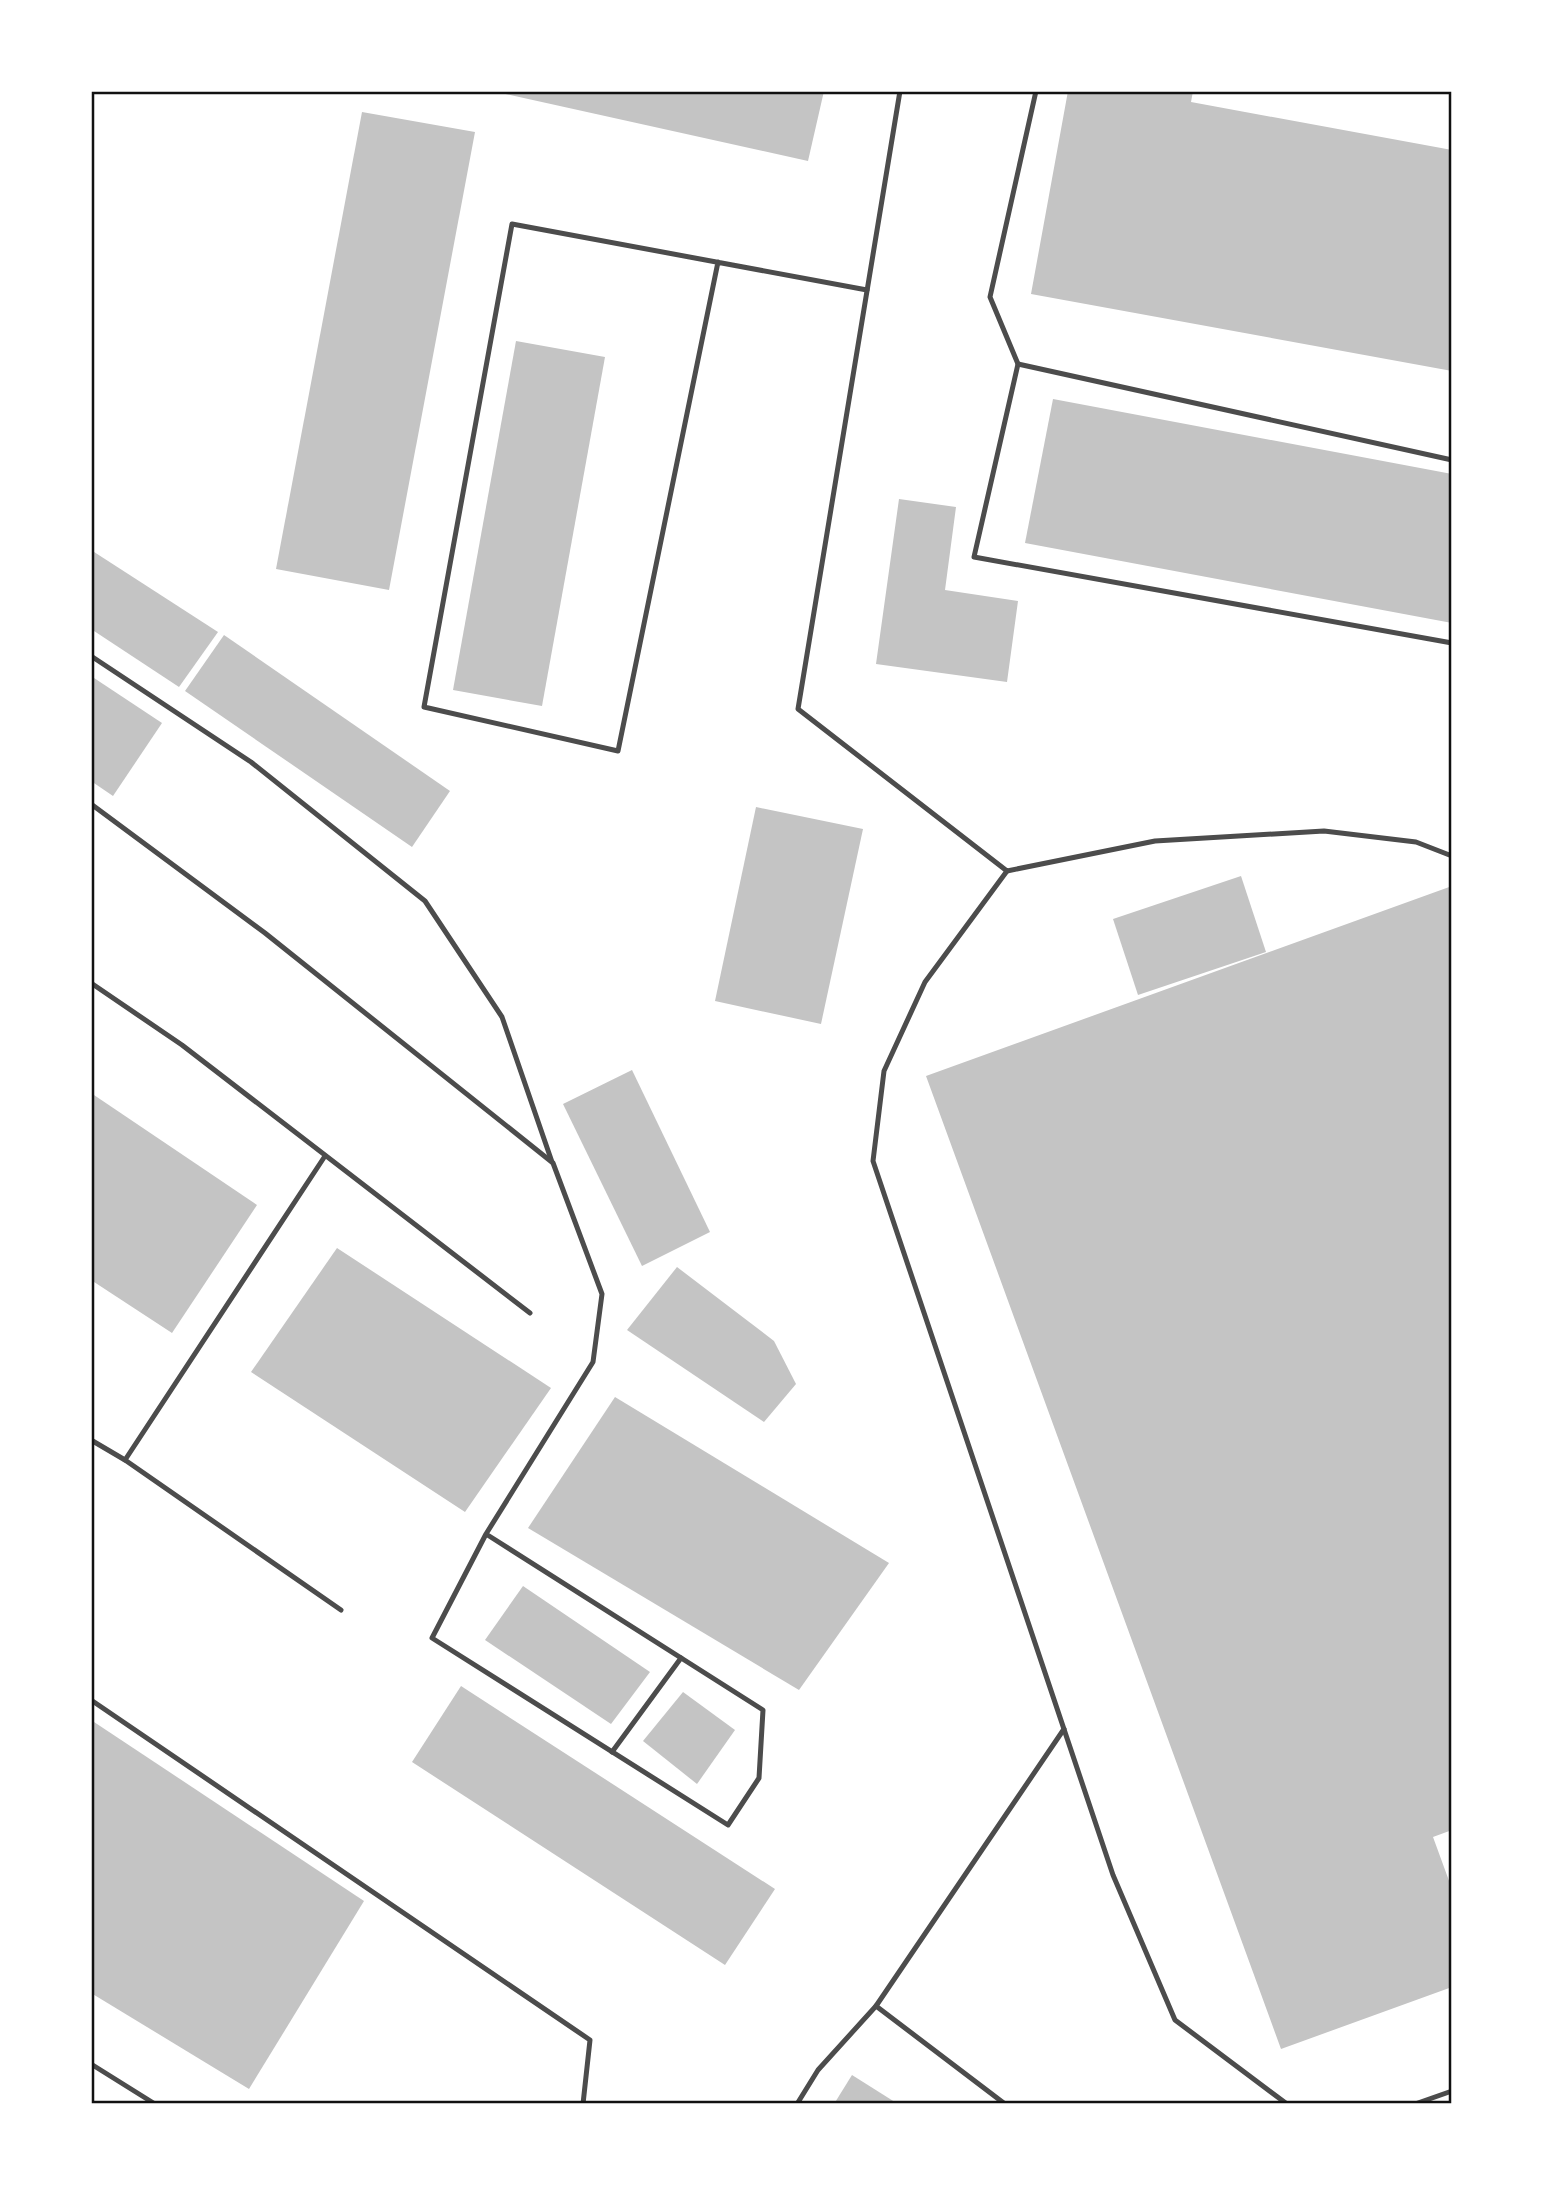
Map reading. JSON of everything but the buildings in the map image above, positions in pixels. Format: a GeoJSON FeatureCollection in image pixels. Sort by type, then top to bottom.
{"type":"FeatureCollection","features":[{"type":"Feature","properties":{"kind":"lane"},"geometry":{"type":"LineString","coordinates":[[900,91],[798,709],[1007,871]]}},
{"type":"Feature","properties":{"kind":"lane"},"geometry":{"type":"LineString","coordinates":[[1036,91],[990,297],[1018,364],[974,557],[1452,643]]}},
{"type":"Feature","properties":{"kind":"lane"},"geometry":{"type":"LineString","coordinates":[[718,262],[618,751],[424,707],[512,224],[718,262],[867,290]]}},
{"type":"Feature","properties":{"kind":"lane"},"geometry":{"type":"LineString","coordinates":[[1018,364],[1452,460]]}},
{"type":"Feature","properties":{"kind":"lane"},"geometry":{"type":"LineString","coordinates":[[91,656],[251,762],[425,901],[502,1017],[552,1163],[602,1294],[593,1362],[486,1534],[432,1639],[728,1825],[759,1778],[763,1710],[486,1534]]}},
{"type":"Feature","properties":{"kind":"lane"},"geometry":{"type":"LineString","coordinates":[[91,804],[265,933],[552,1163]]}},
{"type":"Feature","properties":{"kind":"lane"},"geometry":{"type":"LineString","coordinates":[[1287,2104],[1175,2020],[1113,1875],[873,1161],[884,1072],[925,982],[1007,871],[1155,841],[1324,831],[1416,842],[1452,856]]}},
{"type":"Feature","properties":{"kind":"lane"},"geometry":{"type":"LineString","coordinates":[[91,983],[182,1045],[530,1313]]}},
{"type":"Feature","properties":{"kind":"lane"},"geometry":{"type":"LineString","coordinates":[[125,1460],[326,1156]]}},
{"type":"Feature","properties":{"kind":"lane"},"geometry":{"type":"LineString","coordinates":[[91,1440],[125,1460],[341,1610]]}},
{"type":"Feature","properties":{"kind":"lane"},"geometry":{"type":"LineString","coordinates":[[612,1752],[681,1658]]}},
{"type":"Feature","properties":{"kind":"lane"},"geometry":{"type":"LineString","coordinates":[[91,1700],[590,2040],[583,2104]]}},
{"type":"Feature","properties":{"kind":"lane"},"geometry":{"type":"LineString","coordinates":[[797,2104],[818,2070],[876,2006],[1065,1729]]}},
{"type":"Feature","properties":{"kind":"lane"},"geometry":{"type":"LineString","coordinates":[[876,2006],[1005,2104]]}},
{"type":"Feature","properties":{"kind":"lane"},"geometry":{"type":"LineString","coordinates":[[91,2064],[155,2104]]}},
{"type":"Feature","properties":{"kind":"lane"},"geometry":{"type":"LineString","coordinates":[[1415,2104],[1452,2091]]}}]}
